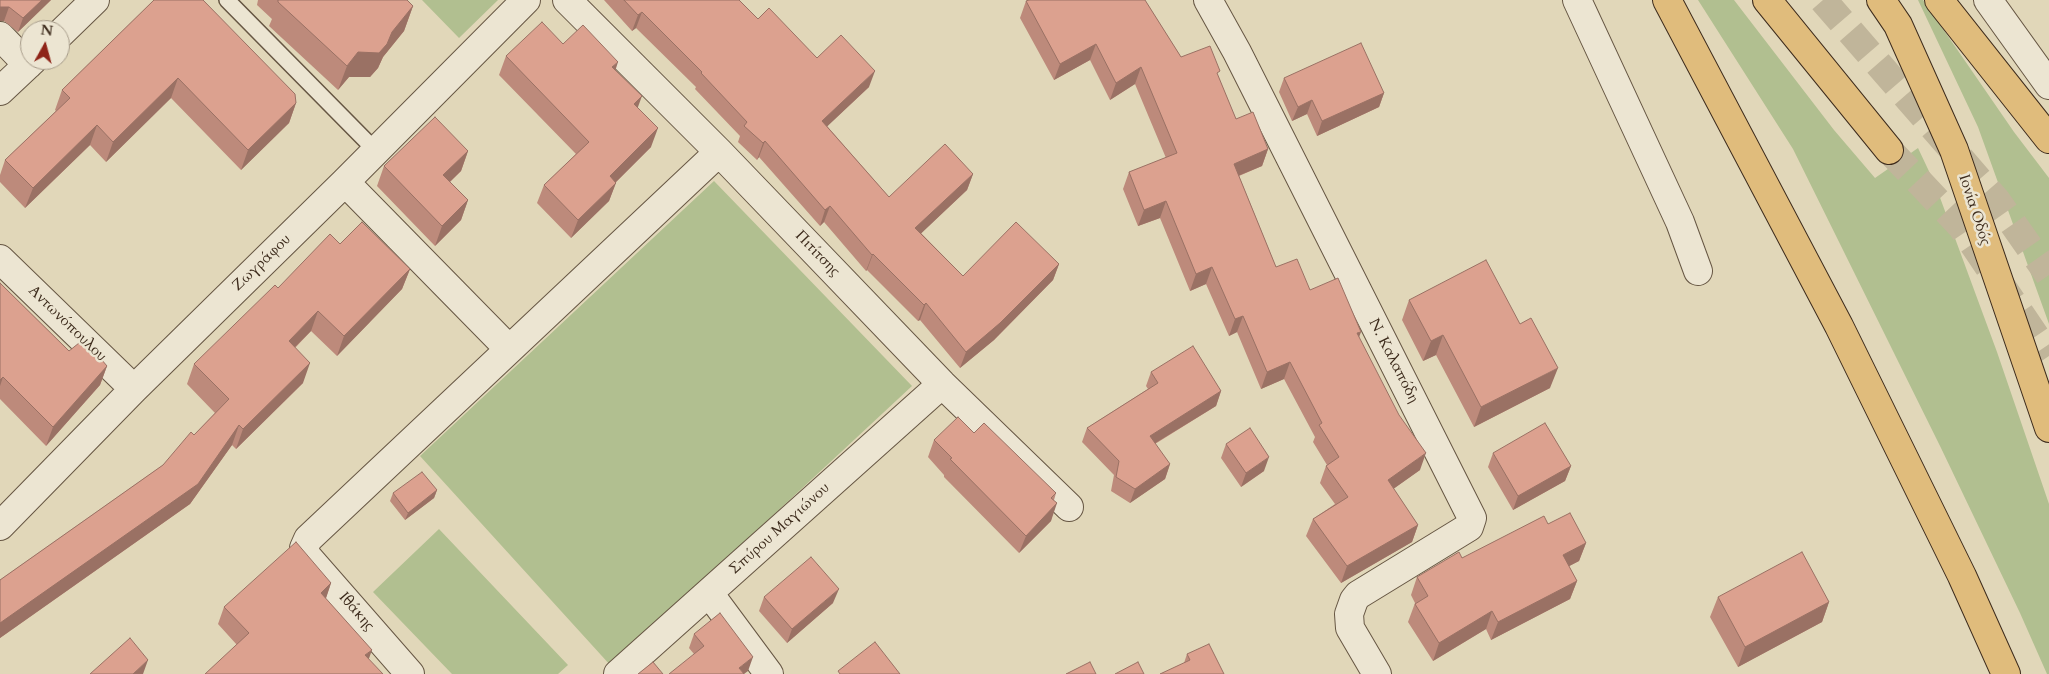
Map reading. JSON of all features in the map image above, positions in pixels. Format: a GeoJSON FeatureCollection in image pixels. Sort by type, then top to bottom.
{"type":"FeatureCollection","features":[{"type":"Feature","properties":{"kind":"highway"},"geometry":{"type":"LineString","coordinates":[[1667,0],[1839,326],[1962,576],[2006,674]]}},
{"type":"Feature","properties":{"kind":"highway"},"geometry":{"type":"LineString","coordinates":[[1767,0],[1889,150]]}},
{"type":"Feature","properties":{"kind":"highway","name":"Ιονία Οδός"},"geometry":{"type":"LineString","coordinates":[[1881,0],[1898,24],[1954,150],[2049,428]]}},
{"type":"Feature","properties":{"kind":"highway"},"geometry":{"type":"LineString","coordinates":[[1939,0],[2049,139]]}},
{"type":"Feature","properties":{"kind":"street"},"geometry":{"type":"LineString","coordinates":[[70,24],[95,0]]}},
{"type":"Feature","properties":{"kind":"street","name":"Ζωγράφου"},"geometry":{"type":"LineString","coordinates":[[0,526],[134,389],[345,182],[526,0]]}},
{"type":"Feature","properties":{"kind":"street","name":"Πιτίτσης"},"geometry":{"type":"LineString","coordinates":[[567,0],[719,152],[942,384],[1069,507]]}},
{"type":"Feature","properties":{"kind":"street","name":"Ν. Καλαπόδη"},"geometry":{"type":"LineString","coordinates":[[1208,0],[1237,52],[1472,518],[1470,527],[1358,595],[1354,600],[1349,614],[1350,628],[1373,673]]}},
{"type":"Feature","properties":{"kind":"street"},"geometry":{"type":"LineString","coordinates":[[1577,0],[1680,222],[1698,271]]}},
{"type":"Feature","properties":{"kind":"street"},"geometry":{"type":"LineString","coordinates":[[1988,0],[2049,85]]}},
{"type":"Feature","properties":{"kind":"street"},"geometry":{"type":"LineString","coordinates":[[0,36],[20,53]]}},
{"type":"Feature","properties":{"kind":"street"},"geometry":{"type":"LineString","coordinates":[[0,91],[22,70]]}},
{"type":"Feature","properties":{"kind":"street"},"geometry":{"type":"LineString","coordinates":[[345,182],[508,348],[719,152]]}},
{"type":"Feature","properties":{"kind":"street","name":"Αντωνόπουλου"},"geometry":{"type":"LineString","coordinates":[[0,259],[134,389]]}},
{"type":"Feature","properties":{"kind":"street","name":"Ιθάκης"},"geometry":{"type":"LineString","coordinates":[[410,674],[305,554],[304,548],[308,539],[508,348]]}},
{"type":"Feature","properties":{"kind":"street","name":"Σπύρου Μαγιώνου"},"geometry":{"type":"LineString","coordinates":[[618,674],[942,384]]}},
{"type":"Feature","properties":{"kind":"street"},"geometry":{"type":"LineString","coordinates":[[710,593],[769,674]]}},
{"type":"Feature","properties":{"kind":"lane"},"geometry":{"type":"LineString","coordinates":[[227,0],[376,151]]}},
{"type":"Feature","properties":{"kind":"green space"},"geometry":{"type":"Polygon","coordinates":[[[422,0],[498,0],[459,38],[422,0]]]}},
{"type":"Feature","properties":{"kind":"green space"},"geometry":{"type":"Polygon","coordinates":[[[1698,0],[1734,0],[1834,130],[1875,178],[1918,148],[1935,184],[1997,352],[2049,504],[2049,674],[2047,674],[1941,448],[1793,149],[1698,0]]]}},
{"type":"Feature","properties":{"kind":"green space"},"geometry":{"type":"Polygon","coordinates":[[[1918,0],[1923,0],[2014,132],[2049,178],[2049,324],[1978,127],[1918,0]]]}},
{"type":"Feature","properties":{"kind":"green space"},"geometry":{"type":"Polygon","coordinates":[[[714,181],[912,386],[611,666],[420,456],[714,181]]]}},
{"type":"Feature","properties":{"kind":"green space"},"geometry":{"type":"Polygon","coordinates":[[[439,529],[568,665],[558,674],[452,674],[373,592],[439,529]]]}},
{"type":"Feature","properties":{"kind":"building"},"geometry":{"type":"Polygon","coordinates":[[[0,0],[42,0],[23,18],[9,7],[0,7],[0,0]]]}},
{"type":"Feature","properties":{"kind":"building"},"geometry":{"type":"Polygon","coordinates":[[[154,0],[203,0],[295,94],[296,103],[248,150],[178,78],[113,142],[97,125],[33,188],[5,160],[70,98],[62,90],[154,0]]]}},
{"type":"Feature","properties":{"kind":"building"},"geometry":{"type":"Polygon","coordinates":[[[278,0],[407,0],[413,6],[392,32],[387,44],[379,53],[358,52],[347,66],[278,0]]]}},
{"type":"Feature","properties":{"kind":"building"},"geometry":{"type":"Polygon","coordinates":[[[624,0],[739,0],[758,19],[769,8],[817,58],[841,35],[875,71],[822,121],[889,197],[945,144],[973,174],[915,228],[963,276],[1016,222],[1059,264],[1000,323],[966,352],[926,303],[924,305],[872,255],[830,206],[825,210],[765,141],[763,143],[744,126],[747,122],[702,72],[642,12],[638,15],[624,0]]]}},
{"type":"Feature","properties":{"kind":"building"},"geometry":{"type":"Polygon","coordinates":[[[1145,0],[1181,57],[1210,46],[1220,71],[1217,73],[1236,119],[1253,112],[1268,149],[1234,164],[1276,267],[1297,259],[1310,290],[1338,278],[1361,332],[1357,333],[1399,415],[1426,453],[1388,480],[1418,525],[1347,566],[1313,519],[1348,497],[1326,466],[1339,457],[1319,425],[1322,423],[1290,362],[1267,372],[1243,316],[1235,319],[1212,267],[1196,274],[1166,201],[1144,210],[1129,172],[1177,153],[1141,67],[1116,83],[1096,44],[1060,64],[1026,1],[1145,0]]]}},
{"type":"Feature","properties":{"kind":"building"},"geometry":{"type":"Polygon","coordinates":[[[542,22],[563,44],[583,25],[618,62],[612,67],[642,96],[634,104],[658,128],[610,176],[616,183],[578,220],[544,185],[589,142],[506,56],[542,22]]]}},
{"type":"Feature","properties":{"kind":"building"},"geometry":{"type":"Polygon","coordinates":[[[1361,43],[1384,93],[1322,121],[1312,100],[1298,107],[1284,78],[1361,43]]]}},
{"type":"Feature","properties":{"kind":"building"},"geometry":{"type":"Polygon","coordinates":[[[435,117],[468,151],[443,175],[468,200],[442,226],[384,166],[435,117]]]}},
{"type":"Feature","properties":{"kind":"building"},"geometry":{"type":"Polygon","coordinates":[[[362,222],[410,269],[344,336],[318,311],[289,341],[310,363],[243,429],[239,425],[198,484],[0,623],[0,580],[163,465],[191,432],[194,435],[229,399],[194,364],[275,285],[278,288],[330,234],[340,244],[362,222]]]}},
{"type":"Feature","properties":{"kind":"building"},"geometry":{"type":"Polygon","coordinates":[[[1486,260],[1520,324],[1531,318],[1558,368],[1481,407],[1443,335],[1431,341],[1409,300],[1486,260]]]}},
{"type":"Feature","properties":{"kind":"building"},"geometry":{"type":"Polygon","coordinates":[[[0,283],[69,351],[84,339],[107,366],[53,427],[3,377],[0,380],[0,283]]]}},
{"type":"Feature","properties":{"kind":"building"},"geometry":{"type":"Polygon","coordinates":[[[1193,346],[1221,391],[1150,436],[1170,464],[1135,489],[1116,477],[1119,461],[1087,428],[1158,383],[1151,372],[1193,346]]]}},
{"type":"Feature","properties":{"kind":"building"},"geometry":{"type":"Polygon","coordinates":[[[958,417],[974,433],[984,423],[1056,493],[1051,498],[1057,503],[1026,536],[950,459],[952,458],[934,440],[958,417]]]}},
{"type":"Feature","properties":{"kind":"building"},"geometry":{"type":"Polygon","coordinates":[[[1545,423],[1571,466],[1518,496],[1493,453],[1545,423]]]}},
{"type":"Feature","properties":{"kind":"building"},"geometry":{"type":"Polygon","coordinates":[[[1250,428],[1269,457],[1246,473],[1226,444],[1250,428]]]}},
{"type":"Feature","properties":{"kind":"building"},"geometry":{"type":"Polygon","coordinates":[[[422,472],[437,490],[408,513],[393,493],[422,472]]]}},
{"type":"Feature","properties":{"kind":"building"},"geometry":{"type":"Polygon","coordinates":[[[1570,513],[1586,543],[1563,555],[1577,581],[1498,622],[1492,611],[1439,643],[1415,604],[1428,596],[1417,577],[1459,552],[1462,558],[1544,516],[1548,524],[1570,513]]]}},
{"type":"Feature","properties":{"kind":"building"},"geometry":{"type":"Polygon","coordinates":[[[296,542],[331,583],[321,593],[372,650],[365,655],[383,674],[205,674],[249,633],[224,607],[296,542]]]}},
{"type":"Feature","properties":{"kind":"building"},"geometry":{"type":"Polygon","coordinates":[[[1802,552],[1829,602],[1745,647],[1718,597],[1802,552]]]}},
{"type":"Feature","properties":{"kind":"building"},"geometry":{"type":"Polygon","coordinates":[[[811,557],[839,589],[792,629],[764,597],[811,557]]]}},
{"type":"Feature","properties":{"kind":"building"},"geometry":{"type":"Polygon","coordinates":[[[720,613],[753,657],[739,668],[744,674],[669,674],[704,646],[694,634],[720,613]]]}},
{"type":"Feature","properties":{"kind":"building"},"geometry":{"type":"Polygon","coordinates":[[[130,638],[148,660],[133,674],[90,674],[130,638]]]}},
{"type":"Feature","properties":{"kind":"building"},"geometry":{"type":"Polygon","coordinates":[[[875,642],[900,674],[840,674],[838,671],[875,642]]]}},
{"type":"Feature","properties":{"kind":"building"},"geometry":{"type":"Polygon","coordinates":[[[1209,644],[1224,674],[1160,674],[1190,660],[1187,654],[1209,644]]]}},
{"type":"Feature","properties":{"kind":"building"},"geometry":{"type":"Polygon","coordinates":[[[653,662],[663,674],[638,674],[653,662]]]}},
{"type":"Feature","properties":{"kind":"building"},"geometry":{"type":"Polygon","coordinates":[[[1090,662],[1096,674],[1066,674],[1090,662]]]}},
{"type":"Feature","properties":{"kind":"building"},"geometry":{"type":"Polygon","coordinates":[[[1138,662],[1144,674],[1115,674],[1138,662]]]}},
{"type":"Feature","properties":{"kind":"tunnel"},"geometry":{"type":"LineString","coordinates":[[1823,0],[1997,201],[2049,275]]}},
{"type":"Feature","properties":{"kind":"tunnel"},"geometry":{"type":"LineString","coordinates":[[1889,150],[1961,226],[2049,356]]}}]}
